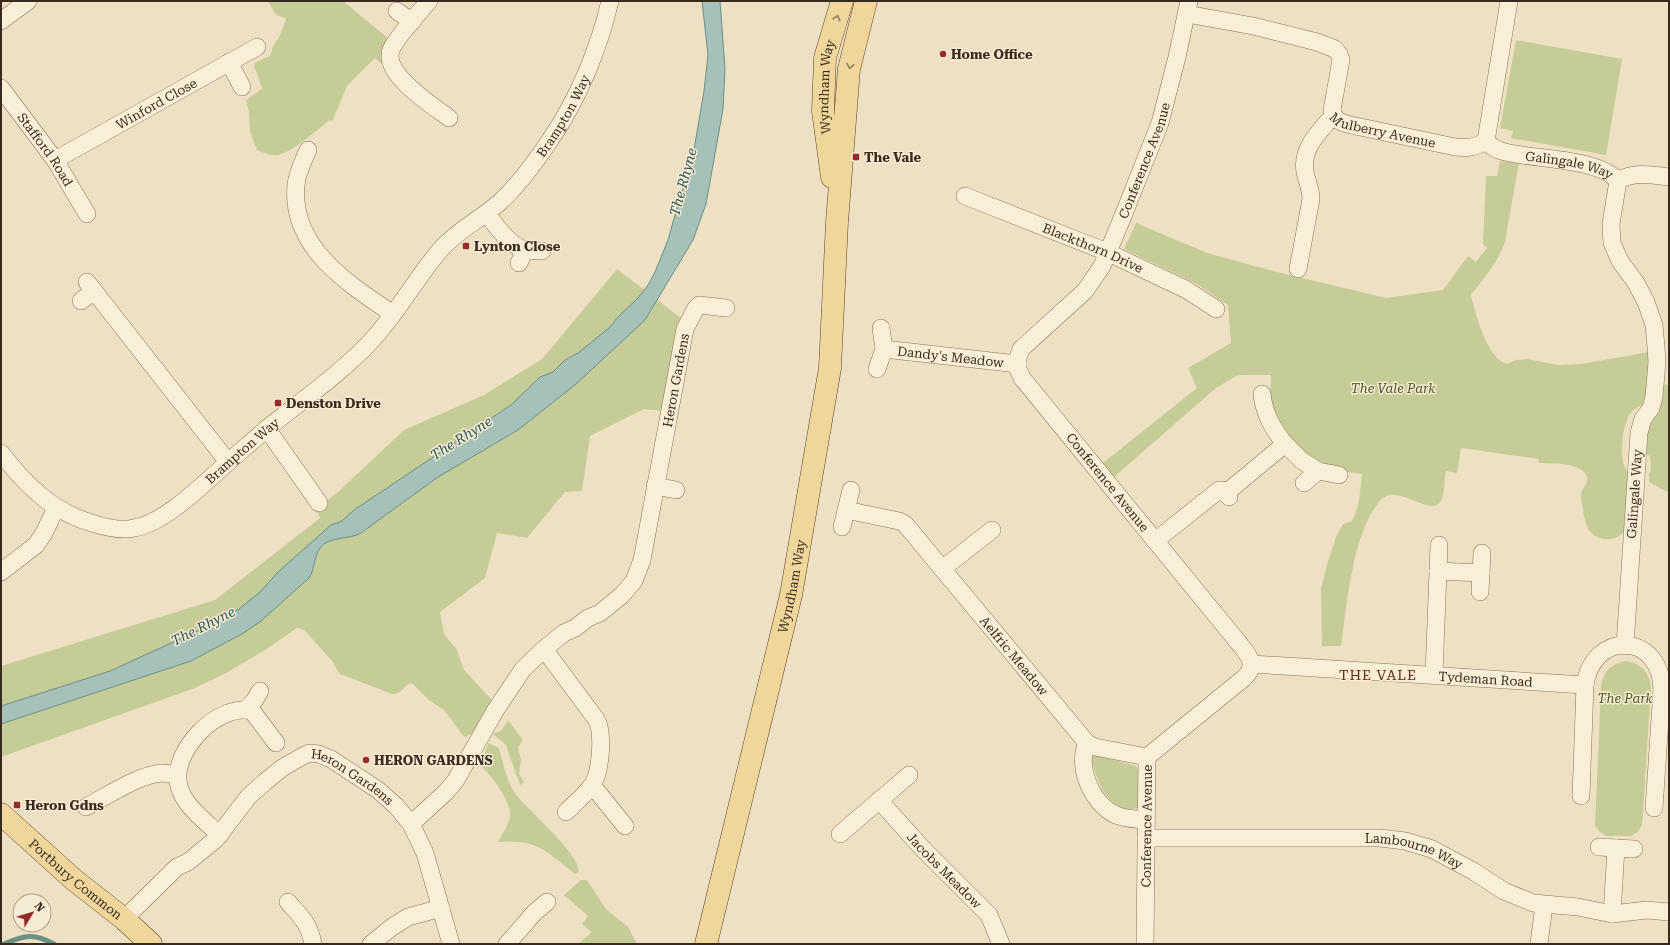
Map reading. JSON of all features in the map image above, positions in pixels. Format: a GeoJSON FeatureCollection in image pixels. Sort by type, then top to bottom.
{"type":"FeatureCollection","features":[{"type":"Feature","properties":{"kind":"main road","name":"Wyndham Way"},"geometry":{"type":"LineString","coordinates":[[837,222],[823,111],[825,58],[842,1]]}},
{"type":"Feature","properties":{"kind":"main road","name":"Wyndham Way"},"geometry":{"type":"LineString","coordinates":[[706,944],[791,595],[830,368],[837,222],[849,69],[866,1]]}},
{"type":"Feature","properties":{"kind":"main road","name":"Portbury Common"},"geometry":{"type":"LineString","coordinates":[[1,814],[73,880],[124,919],[151,944]]}},
{"type":"Feature","properties":{"kind":"street"},"geometry":{"type":"LineString","coordinates":[[1,21],[28,1]]}},
{"type":"Feature","properties":{"kind":"street"},"geometry":{"type":"LineString","coordinates":[[429,1],[396,41],[390,52],[392,65],[405,82],[449,118]]}},
{"type":"Feature","properties":{"kind":"street","name":"Brampton Way"},"geometry":{"type":"LineString","coordinates":[[1,453],[27,485],[56,508],[79,519],[111,528],[128,529],[142,526],[160,518],[179,505],[267,429],[361,352],[393,314],[441,250],[457,234],[499,203],[519,181],[560,126],[585,74],[607,15],[610,1]]}},
{"type":"Feature","properties":{"kind":"street"},"geometry":{"type":"LineString","coordinates":[[1486,141],[1509,1]]}},
{"type":"Feature","properties":{"kind":"street","name":"Mulberry Avenue"},"geometry":{"type":"LineString","coordinates":[[1188,8],[1316,42],[1335,49],[1341,60],[1332,108],[1333,116],[1340,122],[1351,126],[1455,147],[1469,148],[1486,141]]}},
{"type":"Feature","properties":{"kind":"street","name":"Conference Avenue"},"geometry":{"type":"LineString","coordinates":[[1145,944],[1147,757],[1244,678],[1251,670],[1252,664],[1250,658],[1238,642],[1022,378],[1019,373],[1018,364],[1021,349],[1085,291],[1100,270],[1160,123],[1188,8]]}},
{"type":"Feature","properties":{"kind":"street"},"geometry":{"type":"LineString","coordinates":[[397,11],[412,22]]}},
{"type":"Feature","properties":{"kind":"street","name":"Winford Close"},"geometry":{"type":"LineString","coordinates":[[55,160],[258,46]]}},
{"type":"Feature","properties":{"kind":"street"},"geometry":{"type":"LineString","coordinates":[[229,62],[242,87]]}},
{"type":"Feature","properties":{"kind":"street","name":"Stafford Road"},"geometry":{"type":"LineString","coordinates":[[1,88],[55,160],[87,214]]}},
{"type":"Feature","properties":{"kind":"street"},"geometry":{"type":"LineString","coordinates":[[1298,269],[1311,199],[1311,191],[1305,170],[1306,153],[1314,138],[1333,116]]}},
{"type":"Feature","properties":{"kind":"street","name":"Galingale Way"},"geometry":{"type":"LineString","coordinates":[[1486,141],[1492,147],[1508,153],[1592,166],[1612,175],[1618,182],[1611,224],[1612,243],[1620,261],[1636,283],[1646,302],[1663,347],[1657,362],[1654,397],[1651,408],[1643,419],[1639,433],[1625,646]]}},
{"type":"Feature","properties":{"kind":"street"},"geometry":{"type":"LineString","coordinates":[[308,150],[296,184],[298,212],[303,227],[315,249],[336,274],[355,289],[393,314]]}},
{"type":"Feature","properties":{"kind":"street"},"geometry":{"type":"LineString","coordinates":[[1618,182],[1626,177],[1634,175],[1669,177]]}},
{"type":"Feature","properties":{"kind":"street","name":"Blackthorn Drive"},"geometry":{"type":"LineString","coordinates":[[966,196],[1108,252],[1187,290],[1216,309]]}},
{"type":"Feature","properties":{"kind":"street"},"geometry":{"type":"LineString","coordinates":[[486,213],[522,256],[542,251]]}},
{"type":"Feature","properties":{"kind":"street"},"geometry":{"type":"LineString","coordinates":[[81,301],[91,286],[228,462]]}},
{"type":"Feature","properties":{"kind":"street","name":"Heron Gardens"},"geometry":{"type":"LineString","coordinates":[[411,824],[446,792],[456,780],[471,751],[478,742],[510,686],[523,669],[544,648],[564,632],[575,628],[588,618],[600,613],[622,595],[634,581],[642,560],[685,329],[699,305],[726,308]]}},
{"type":"Feature","properties":{"kind":"street","name":"Dandy's Meadow"},"geometry":{"type":"LineString","coordinates":[[877,369],[884,349],[881,328]]}},
{"type":"Feature","properties":{"kind":"street","name":"Dandy's Meadow"},"geometry":{"type":"LineString","coordinates":[[884,349],[1018,364]]}},
{"type":"Feature","properties":{"kind":"street"},"geometry":{"type":"LineString","coordinates":[[1262,394],[1269,420],[1285,444],[1301,460],[1318,471],[1339,474]]}},
{"type":"Feature","properties":{"kind":"street"},"geometry":{"type":"LineString","coordinates":[[267,429],[319,503]]}},
{"type":"Feature","properties":{"kind":"street"},"geometry":{"type":"LineString","coordinates":[[1155,541],[1219,490],[1223,490],[1227,495],[1285,444]]}},
{"type":"Feature","properties":{"kind":"street"},"geometry":{"type":"LineString","coordinates":[[1304,484],[1318,471]]}},
{"type":"Feature","properties":{"kind":"street"},"geometry":{"type":"LineString","coordinates":[[655,486],[676,490]]}},
{"type":"Feature","properties":{"kind":"street"},"geometry":{"type":"LineString","coordinates":[[842,527],[851,490]]}},
{"type":"Feature","properties":{"kind":"street"},"geometry":{"type":"LineString","coordinates":[[1,572],[36,545],[44,533],[56,508]]}},
{"type":"Feature","properties":{"kind":"street","name":"Aelfric Meadow"},"geometry":{"type":"LineString","coordinates":[[846,510],[903,523],[1087,743]]}},
{"type":"Feature","properties":{"kind":"street"},"geometry":{"type":"LineString","coordinates":[[942,569],[992,530]]}},
{"type":"Feature","properties":{"kind":"street"},"geometry":{"type":"LineString","coordinates":[[1434,674],[1439,545]]}},
{"type":"Feature","properties":{"kind":"street"},"geometry":{"type":"LineString","coordinates":[[1480,592],[1482,553]]}},
{"type":"Feature","properties":{"kind":"street"},"geometry":{"type":"LineString","coordinates":[[1438,571],[1481,573]]}},
{"type":"Feature","properties":{"kind":"street"},"geometry":{"type":"LineString","coordinates":[[1581,796],[1585,685],[1588,671],[1591,664],[1601,652],[1608,649],[1625,646],[1638,648],[1651,656],[1660,670],[1666,690],[1654,808]]}},
{"type":"Feature","properties":{"kind":"street"},"geometry":{"type":"LineString","coordinates":[[544,648],[599,725],[599,762],[597,775],[592,785],[566,812]]}},
{"type":"Feature","properties":{"kind":"street","name":"Tydeman Road"},"geometry":{"type":"LineString","coordinates":[[1252,664],[1434,674],[1585,685]]}},
{"type":"Feature","properties":{"kind":"street"},"geometry":{"type":"LineString","coordinates":[[220,835],[189,804],[180,790],[177,775],[179,763],[186,749],[202,730],[224,715],[245,710],[254,701],[260,691]]}},
{"type":"Feature","properties":{"kind":"street"},"geometry":{"type":"LineString","coordinates":[[245,710],[254,713],[276,743]]}},
{"type":"Feature","properties":{"kind":"street"},"geometry":{"type":"LineString","coordinates":[[1146,820],[1115,814],[1103,806],[1092,794],[1086,775],[1084,751],[1087,743],[1095,747],[1147,757]]}},
{"type":"Feature","properties":{"kind":"street","name":"Heron Gardens"},"geometry":{"type":"LineString","coordinates":[[124,919],[177,867],[188,862],[220,835],[256,789],[292,762],[311,753],[326,756],[373,787],[396,806],[411,824],[425,853],[451,944]]}},
{"type":"Feature","properties":{"kind":"street"},"geometry":{"type":"LineString","coordinates":[[86,807],[145,777],[161,773],[177,775]]}},
{"type":"Feature","properties":{"kind":"street"},"geometry":{"type":"LineString","coordinates":[[840,834],[909,775]]}},
{"type":"Feature","properties":{"kind":"street"},"geometry":{"type":"LineString","coordinates":[[592,785],[625,826]]}},
{"type":"Feature","properties":{"kind":"street","name":"Jacobs Meadow"},"geometry":{"type":"LineString","coordinates":[[880,800],[922,848],[989,915],[1001,944]]}},
{"type":"Feature","properties":{"kind":"street","name":"Lambourne Way"},"geometry":{"type":"LineString","coordinates":[[1146,838],[1380,838],[1405,841],[1440,852],[1512,895],[1527,902],[1544,905],[1578,907],[1612,914],[1642,911],[1669,912]]}},
{"type":"Feature","properties":{"kind":"street"},"geometry":{"type":"LineString","coordinates":[[1612,914],[1608,847],[1634,848]]}},
{"type":"Feature","properties":{"kind":"street"},"geometry":{"type":"LineString","coordinates":[[288,902],[306,923],[310,930],[313,944]]}},
{"type":"Feature","properties":{"kind":"street"},"geometry":{"type":"LineString","coordinates":[[507,944],[535,912],[547,902]]}},
{"type":"Feature","properties":{"kind":"street"},"geometry":{"type":"LineString","coordinates":[[1539,944],[1544,905]]}},
{"type":"Feature","properties":{"kind":"street"},"geometry":{"type":"LineString","coordinates":[[371,944],[408,917],[441,908]]}},
{"type":"Feature","properties":{"kind":"green space"},"geometry":{"type":"Polygon","coordinates":[[[268,1],[343,1],[390,40],[382,57],[382,64],[375,58],[347,86],[332,122],[330,120],[290,150],[278,155],[267,154],[257,150],[250,131],[249,112],[246,101],[249,97],[262,88],[254,66],[256,62],[270,56],[273,46],[279,37],[286,20],[285,18],[276,15],[268,1]]]}},
{"type":"Feature","properties":{"kind":"green space"},"geometry":{"type":"Polygon","coordinates":[[[1516,40],[1622,59],[1606,155],[1511,138],[1513,131],[1500,128],[1516,40]]]}},
{"type":"Feature","properties":{"kind":"green space","name":"The Vale Park"},"geometry":{"type":"Polygon","coordinates":[[[1500,161],[1519,163],[1506,239],[1494,264],[1471,295],[1483,334],[1494,354],[1507,364],[1516,360],[1528,359],[1558,365],[1581,364],[1650,352],[1646,402],[1630,414],[1627,419],[1623,435],[1623,461],[1628,473],[1625,531],[1617,537],[1609,539],[1595,536],[1588,529],[1581,497],[1587,478],[1584,472],[1580,469],[1563,464],[1539,463],[1538,459],[1461,448],[1457,473],[1446,471],[1442,498],[1436,505],[1430,506],[1395,495],[1387,496],[1380,501],[1363,531],[1357,550],[1352,570],[1341,646],[1322,646],[1321,589],[1336,537],[1343,524],[1352,521],[1357,510],[1362,474],[1325,469],[1287,439],[1270,404],[1271,375],[1236,376],[1216,388],[1114,477],[1103,463],[1197,388],[1188,368],[1231,343],[1228,305],[1197,284],[1124,249],[1136,223],[1207,253],[1273,271],[1386,298],[1443,290],[1468,256],[1476,262],[1487,248],[1483,244],[1486,176],[1497,176],[1500,161]]]}},
{"type":"Feature","properties":{"kind":"green space"},"geometry":{"type":"Polygon","coordinates":[[[617,269],[681,318],[663,411],[644,409],[590,436],[582,491],[565,492],[527,538],[497,533],[485,578],[440,612],[444,634],[457,650],[464,670],[492,700],[474,733],[464,737],[444,710],[429,700],[412,683],[399,693],[392,694],[340,674],[332,661],[306,632],[297,628],[265,650],[228,672],[195,688],[1,757],[1,666],[215,600],[320,518],[316,510],[339,491],[404,430],[484,395],[542,359],[617,269]]]}},
{"type":"Feature","properties":{"kind":"green space"},"geometry":{"type":"Polygon","coordinates":[[[1662,384],[1669,385],[1669,493],[1649,482],[1649,474],[1651,471],[1650,456],[1643,452],[1644,441],[1662,384]]]}},
{"type":"Feature","properties":{"kind":"green space","name":"The Park"},"geometry":{"type":"Polygon","coordinates":[[[1627,661],[1637,664],[1644,670],[1649,677],[1651,688],[1642,825],[1638,832],[1631,836],[1606,836],[1595,826],[1601,686],[1604,676],[1609,669],[1617,664],[1627,661]]]}},
{"type":"Feature","properties":{"kind":"green space"},"geometry":{"type":"Polygon","coordinates":[[[508,720],[523,740],[518,747],[521,760],[519,774],[524,782],[520,785],[506,745],[493,734],[501,731],[508,720]]]}},
{"type":"Feature","properties":{"kind":"green space"},"geometry":{"type":"Polygon","coordinates":[[[489,743],[499,748],[507,776],[514,792],[572,855],[577,865],[578,872],[575,874],[554,857],[536,846],[522,842],[498,842],[508,823],[510,810],[499,788],[489,774],[479,765],[489,743]]]}},
{"type":"Feature","properties":{"kind":"green space"},"geometry":{"type":"Polygon","coordinates":[[[1093,754],[1136,766],[1139,772],[1138,808],[1128,809],[1111,801],[1100,784],[1096,774],[1091,755],[1093,754]]]}},
{"type":"Feature","properties":{"kind":"green space"},"geometry":{"type":"Polygon","coordinates":[[[581,880],[587,880],[606,909],[628,927],[637,944],[579,944],[592,932],[582,924],[588,916],[564,895],[581,880]]]}},
{"type":"Feature","properties":{"kind":"water"},"geometry":{"type":"Polygon","coordinates":[[[702,1],[720,1],[725,69],[723,109],[706,204],[693,240],[645,320],[576,384],[518,430],[438,477],[361,533],[351,537],[333,540],[324,544],[318,551],[309,578],[261,621],[242,634],[191,661],[1,724],[1,706],[110,671],[217,622],[239,609],[260,592],[279,571],[331,525],[342,521],[354,510],[511,405],[540,377],[553,372],[565,360],[578,353],[609,328],[638,298],[648,285],[655,272],[668,240],[680,197],[691,167],[704,91],[708,55],[702,1]]]}},
{"type":"Feature","properties":{"kind":"waterway"},"geometry":{"type":"LineString","coordinates":[[4,944],[29,936],[41,938],[54,944]]}},
{"type":"Feature","properties":{"kind":"place","name":"Home Office"},"geometry":{"type":"Point","coordinates":[943,54]}},
{"type":"Feature","properties":{"kind":"place","name":"The Vale"},"geometry":{"type":"Point","coordinates":[856,157]}},
{"type":"Feature","properties":{"kind":"place","name":"Lynton Close"},"geometry":{"type":"Point","coordinates":[466,246]}},
{"type":"Feature","properties":{"kind":"place","name":"Denston Drive"},"geometry":{"type":"Point","coordinates":[278,403]}},
{"type":"Feature","properties":{"kind":"place","name":"HERON GARDENS"},"geometry":{"type":"Point","coordinates":[366,760]}},
{"type":"Feature","properties":{"kind":"place","name":"Heron Gdns"},"geometry":{"type":"Point","coordinates":[17,805]}},
{"type":"Feature","properties":{"kind":"district","name":"THE VALE"},"geometry":{"type":"Point","coordinates":[1378,675]}},
{"type":"Feature","properties":{"kind":"water label","name":"The Rhyne"},"geometry":{"type":"Point","coordinates":[683,182]}},
{"type":"Feature","properties":{"kind":"water label","name":"The Rhyne"},"geometry":{"type":"Point","coordinates":[461,438]}},
{"type":"Feature","properties":{"kind":"water label","name":"The Rhyne"},"geometry":{"type":"Point","coordinates":[203,626]}}]}
